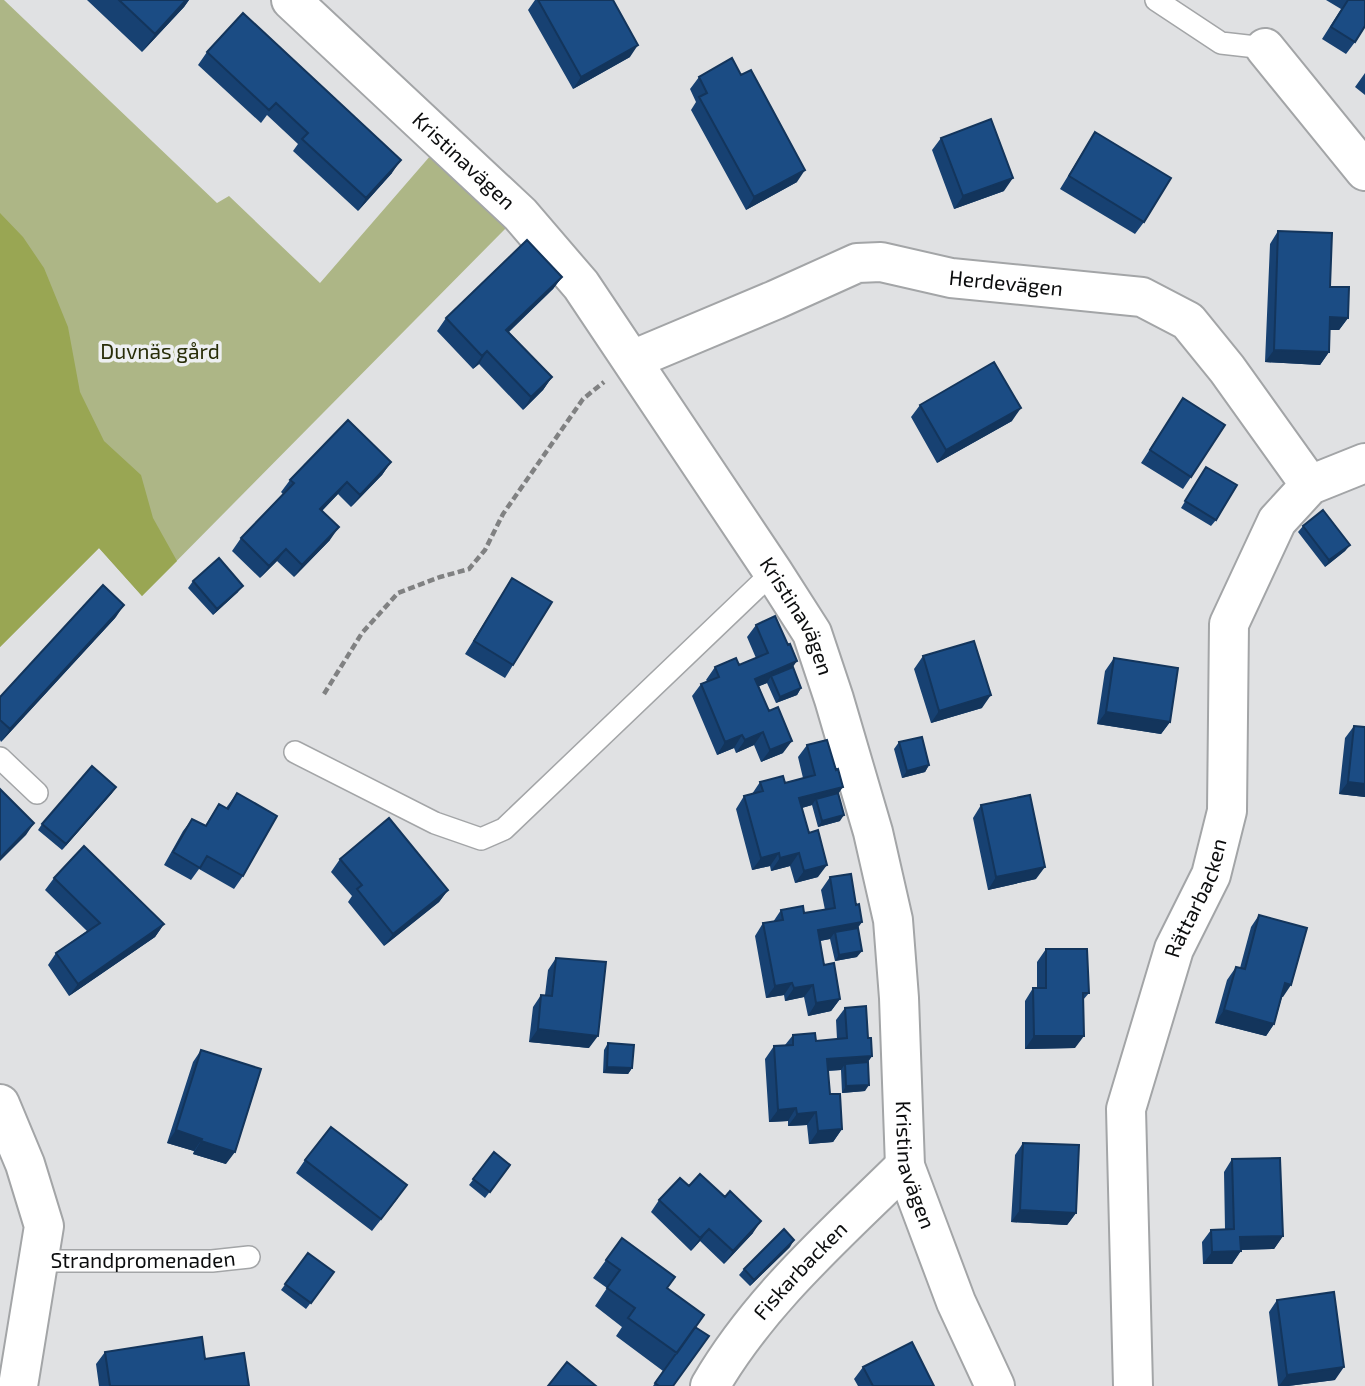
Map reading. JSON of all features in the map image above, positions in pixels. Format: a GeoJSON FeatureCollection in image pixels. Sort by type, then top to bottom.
{"type":"FeatureCollection","features":[{"type":"Feature","properties":{"kind":"street","name":"Kristinavägen"},"geometry":{"type":"LineString","coordinates":[[291,0],[520,214],[581,285],[812,633],[873,832],[893,920],[899,998],[905,1166],[956,1302],[995,1386]]}},
{"type":"Feature","properties":{"kind":"street"},"geometry":{"type":"LineString","coordinates":[[1265,48],[1365,171]]}},
{"type":"Feature","properties":{"kind":"street","name":"Herdevägen"},"geometry":{"type":"LineString","coordinates":[[632,360],[858,263],[881,262],[951,278],[1142,297],[1188,321],[1227,369],[1310,485]]}},
{"type":"Feature","properties":{"kind":"street","name":"Rättarbacken"},"geometry":{"type":"LineString","coordinates":[[1133,1386],[1126,1109],[1174,949],[1211,875],[1227,811],[1229,624],[1277,521],[1310,485],[1365,463]]}},
{"type":"Feature","properties":{"kind":"street","name":"Strandpromenaden"},"geometry":{"type":"LineString","coordinates":[[0,1104],[25,1164],[44,1226],[18,1386]]}},
{"type":"Feature","properties":{"kind":"street","name":"Fiskarbacken"},"geometry":{"type":"LineString","coordinates":[[710,1386],[745,1333],[791,1278],[905,1166]]}},
{"type":"Feature","properties":{"kind":"lane"},"geometry":{"type":"LineString","coordinates":[[1156,0],[1221,43],[1265,48]]}},
{"type":"Feature","properties":{"kind":"lane"},"geometry":{"type":"LineString","coordinates":[[295,752],[435,823],[481,839],[504,829],[773,572]]}},
{"type":"Feature","properties":{"kind":"lane"},"geometry":{"type":"LineString","coordinates":[[0,758],[37,793]]}},
{"type":"Feature","properties":{"kind":"lane","name":"Strandpromenaden"},"geometry":{"type":"LineString","coordinates":[[38,1261],[212,1261],[248,1257]]}},
{"type":"Feature","properties":{"kind":"path"},"geometry":{"type":"LineString","coordinates":[[324,694],[362,633],[398,593],[469,569],[485,550],[503,514],[583,398],[632,360]]}},
{"type":"Feature","properties":{"kind":"green space","name":"Duvnäs gård"},"geometry":{"type":"Polygon","coordinates":[[[0,0],[4,0],[217,203],[229,196],[320,283],[431,155],[507,227],[142,596],[99,548],[0,647],[0,0]]]}},
{"type":"Feature","properties":{"kind":"green space"},"geometry":{"type":"Polygon","coordinates":[[[0,213],[23,237],[44,268],[68,327],[80,392],[104,441],[141,475],[153,518],[177,561],[142,596],[99,548],[0,647],[0,213]]]}},
{"type":"Feature","properties":{"kind":"building"},"geometry":{"type":"Polygon","coordinates":[[[119,0],[186,0],[155,34],[119,0]]]}},
{"type":"Feature","properties":{"kind":"building"},"geometry":{"type":"Polygon","coordinates":[[[538,0],[613,0],[638,45],[581,77],[538,0]]]}},
{"type":"Feature","properties":{"kind":"building"},"geometry":{"type":"Polygon","coordinates":[[[1348,0],[1365,0],[1365,26],[1355,42],[1331,27],[1348,0]]]}},
{"type":"Feature","properties":{"kind":"building"},"geometry":{"type":"Polygon","coordinates":[[[243,13],[401,160],[366,198],[302,139],[308,133],[276,103],[269,110],[207,52],[243,13]]]}},
{"type":"Feature","properties":{"kind":"building"},"geometry":{"type":"Polygon","coordinates":[[[732,58],[741,75],[751,70],[805,170],[754,197],[699,97],[707,93],[699,77],[732,58]]]}},
{"type":"Feature","properties":{"kind":"building"},"geometry":{"type":"Polygon","coordinates":[[[991,119],[1013,178],[963,196],[941,138],[991,119]]]}},
{"type":"Feature","properties":{"kind":"building"},"geometry":{"type":"Polygon","coordinates":[[[1095,132],[1171,178],[1144,222],[1069,176],[1095,132]]]}},
{"type":"Feature","properties":{"kind":"building"},"geometry":{"type":"Polygon","coordinates":[[[1278,231],[1332,233],[1330,287],[1349,287],[1348,318],[1330,317],[1329,352],[1274,350],[1278,231]]]}},
{"type":"Feature","properties":{"kind":"building"},"geometry":{"type":"Polygon","coordinates":[[[527,240],[562,277],[506,330],[552,377],[531,397],[487,351],[482,356],[446,318],[527,240]]]}},
{"type":"Feature","properties":{"kind":"building"},"geometry":{"type":"Polygon","coordinates":[[[994,362],[1021,408],[946,450],[920,405],[994,362]]]}},
{"type":"Feature","properties":{"kind":"building"},"geometry":{"type":"Polygon","coordinates":[[[1183,398],[1225,425],[1191,477],[1150,450],[1183,398]]]}},
{"type":"Feature","properties":{"kind":"building"},"geometry":{"type":"Polygon","coordinates":[[[348,420],[391,462],[360,495],[347,482],[320,509],[339,527],[302,565],[286,549],[269,566],[241,538],[294,483],[290,480],[348,420]]]}},
{"type":"Feature","properties":{"kind":"building"},"geometry":{"type":"Polygon","coordinates":[[[1206,467],[1237,485],[1216,520],[1185,501],[1206,467]]]}},
{"type":"Feature","properties":{"kind":"building"},"geometry":{"type":"Polygon","coordinates":[[[1323,510],[1350,545],[1329,560],[1303,526],[1323,510]]]}},
{"type":"Feature","properties":{"kind":"building"},"geometry":{"type":"Polygon","coordinates":[[[219,558],[243,586],[217,609],[193,581],[219,558]]]}},
{"type":"Feature","properties":{"kind":"building"},"geometry":{"type":"Polygon","coordinates":[[[512,578],[552,602],[513,665],[474,641],[512,578]]]}},
{"type":"Feature","properties":{"kind":"building"},"geometry":{"type":"Polygon","coordinates":[[[103,585],[124,605],[10,729],[0,720],[0,697],[103,585]]]}},
{"type":"Feature","properties":{"kind":"building"},"geometry":{"type":"Polygon","coordinates":[[[775,616],[797,661],[755,679],[769,711],[778,707],[792,741],[770,750],[763,732],[745,740],[742,735],[725,742],[701,684],[719,677],[715,667],[736,658],[739,665],[768,653],[756,625],[775,616]]]}},
{"type":"Feature","properties":{"kind":"building"},"geometry":{"type":"Polygon","coordinates":[[[974,641],[991,695],[939,711],[923,656],[974,641]]]}},
{"type":"Feature","properties":{"kind":"building"},"geometry":{"type":"Polygon","coordinates":[[[1114,658],[1178,668],[1170,722],[1106,712],[1114,658]]]}},
{"type":"Feature","properties":{"kind":"building"},"geometry":{"type":"Polygon","coordinates":[[[793,667],[801,688],[780,697],[771,676],[793,667]]]}},
{"type":"Feature","properties":{"kind":"building"},"geometry":{"type":"Polygon","coordinates":[[[1354,726],[1365,727],[1365,784],[1348,782],[1354,726]]]}},
{"type":"Feature","properties":{"kind":"building"},"geometry":{"type":"Polygon","coordinates":[[[922,737],[929,765],[907,771],[899,742],[922,737]]]}},
{"type":"Feature","properties":{"kind":"building"},"geometry":{"type":"Polygon","coordinates":[[[827,740],[843,787],[799,798],[809,833],[818,830],[827,865],[804,871],[799,853],[780,858],[779,853],[761,858],[744,796],[763,791],[760,782],[783,776],[785,783],[815,775],[807,745],[827,740]]]}},
{"type":"Feature","properties":{"kind":"building"},"geometry":{"type":"Polygon","coordinates":[[[92,766],[116,787],[66,844],[42,824],[92,766]]]}},
{"type":"Feature","properties":{"kind":"building"},"geometry":{"type":"Polygon","coordinates":[[[0,789],[34,823],[0,858],[0,789]]]}},
{"type":"Feature","properties":{"kind":"building"},"geometry":{"type":"Polygon","coordinates":[[[237,793],[277,816],[243,876],[207,856],[200,868],[173,852],[192,819],[206,826],[219,804],[228,809],[237,793]]]}},
{"type":"Feature","properties":{"kind":"building"},"geometry":{"type":"Polygon","coordinates":[[[838,793],[844,815],[822,821],[816,799],[838,793]]]}},
{"type":"Feature","properties":{"kind":"building"},"geometry":{"type":"Polygon","coordinates":[[[1030,795],[1045,867],[996,877],[981,805],[1030,795]]]}},
{"type":"Feature","properties":{"kind":"building"},"geometry":{"type":"Polygon","coordinates":[[[389,818],[448,890],[393,934],[357,889],[362,885],[340,859],[389,818]]]}},
{"type":"Feature","properties":{"kind":"building"},"geometry":{"type":"Polygon","coordinates":[[[84,846],[164,924],[78,984],[56,953],[100,923],[54,878],[84,846]]]}},
{"type":"Feature","properties":{"kind":"building"},"geometry":{"type":"Polygon","coordinates":[[[851,874],[862,922],[818,930],[824,965],[834,963],[840,999],[816,1003],[813,985],[794,988],[792,983],[775,986],[763,923],[783,920],[781,910],[803,906],[804,913],[835,908],[830,877],[851,874]]]}},
{"type":"Feature","properties":{"kind":"building"},"geometry":{"type":"Polygon","coordinates":[[[1259,915],[1307,928],[1291,985],[1285,983],[1274,1024],[1224,1010],[1236,967],[1245,969],[1259,915]]]}},
{"type":"Feature","properties":{"kind":"building"},"geometry":{"type":"Polygon","coordinates":[[[858,928],[862,951],[839,955],[835,932],[858,928]]]}},
{"type":"Feature","properties":{"kind":"building"},"geometry":{"type":"Polygon","coordinates":[[[1046,949],[1087,949],[1089,993],[1083,993],[1084,1036],[1034,1036],[1033,988],[1046,988],[1046,949]]]}},
{"type":"Feature","properties":{"kind":"building"},"geometry":{"type":"Polygon","coordinates":[[[556,958],[606,962],[598,1036],[538,1029],[541,995],[552,996],[556,958]]]}},
{"type":"Feature","properties":{"kind":"building"},"geometry":{"type":"Polygon","coordinates":[[[866,1006],[872,1056],[827,1059],[830,1094],[840,1094],[842,1129],[818,1131],[816,1112],[797,1114],[796,1108],[778,1110],[774,1046],[793,1045],[793,1035],[815,1033],[816,1041],[847,1038],[845,1008],[866,1006]]]}},
{"type":"Feature","properties":{"kind":"building"},"geometry":{"type":"Polygon","coordinates":[[[608,1043],[634,1045],[632,1068],[607,1067],[608,1043]]]}},
{"type":"Feature","properties":{"kind":"building"},"geometry":{"type":"Polygon","coordinates":[[[201,1050],[261,1069],[235,1152],[176,1130],[201,1050]]]}},
{"type":"Feature","properties":{"kind":"building"},"geometry":{"type":"Polygon","coordinates":[[[868,1062],[869,1085],[846,1086],[845,1064],[868,1062]]]}},
{"type":"Feature","properties":{"kind":"building"},"geometry":{"type":"Polygon","coordinates":[[[331,1127],[407,1185],[381,1219],[305,1160],[331,1127]]]}},
{"type":"Feature","properties":{"kind":"building"},"geometry":{"type":"Polygon","coordinates":[[[1023,1143],[1079,1145],[1076,1213],[1020,1210],[1023,1143]]]}},
{"type":"Feature","properties":{"kind":"building"},"geometry":{"type":"Polygon","coordinates":[[[494,1152],[510,1165],[490,1192],[473,1179],[494,1152]]]}},
{"type":"Feature","properties":{"kind":"building"},"geometry":{"type":"Polygon","coordinates":[[[1280,1158],[1283,1236],[1240,1237],[1241,1251],[1212,1252],[1211,1230],[1234,1229],[1232,1159],[1280,1158]]]}},
{"type":"Feature","properties":{"kind":"building"},"geometry":{"type":"Polygon","coordinates":[[[700,1174],[725,1197],[730,1191],[761,1221],[733,1251],[709,1229],[700,1238],[659,1200],[680,1178],[689,1186],[700,1174]]]}},
{"type":"Feature","properties":{"kind":"building"},"geometry":{"type":"Polygon","coordinates":[[[784,1229],[794,1240],[754,1280],[744,1269],[784,1229]]]}},
{"type":"Feature","properties":{"kind":"building"},"geometry":{"type":"Polygon","coordinates":[[[622,1238],[675,1277],[667,1288],[704,1315],[677,1353],[628,1318],[635,1308],[607,1288],[620,1270],[606,1260],[622,1238]]]}},
{"type":"Feature","properties":{"kind":"building"},"geometry":{"type":"Polygon","coordinates":[[[308,1253],[334,1272],[311,1303],[285,1284],[308,1253]]]}},
{"type":"Feature","properties":{"kind":"building"},"geometry":{"type":"Polygon","coordinates":[[[1334,1292],[1344,1367],[1287,1375],[1277,1300],[1334,1292]]]}},
{"type":"Feature","properties":{"kind":"building"},"geometry":{"type":"Polygon","coordinates":[[[695,1327],[709,1336],[673,1386],[659,1386],[655,1383],[695,1327]]]}},
{"type":"Feature","properties":{"kind":"building"},"geometry":{"type":"Polygon","coordinates":[[[202,1337],[205,1359],[244,1353],[249,1386],[110,1386],[105,1352],[202,1337]]]}},
{"type":"Feature","properties":{"kind":"building"},"geometry":{"type":"Polygon","coordinates":[[[912,1342],[934,1386],[873,1386],[863,1367],[912,1342]]]}},
{"type":"Feature","properties":{"kind":"building"},"geometry":{"type":"Polygon","coordinates":[[[567,1362],[596,1386],[548,1386],[567,1362]]]}}]}
